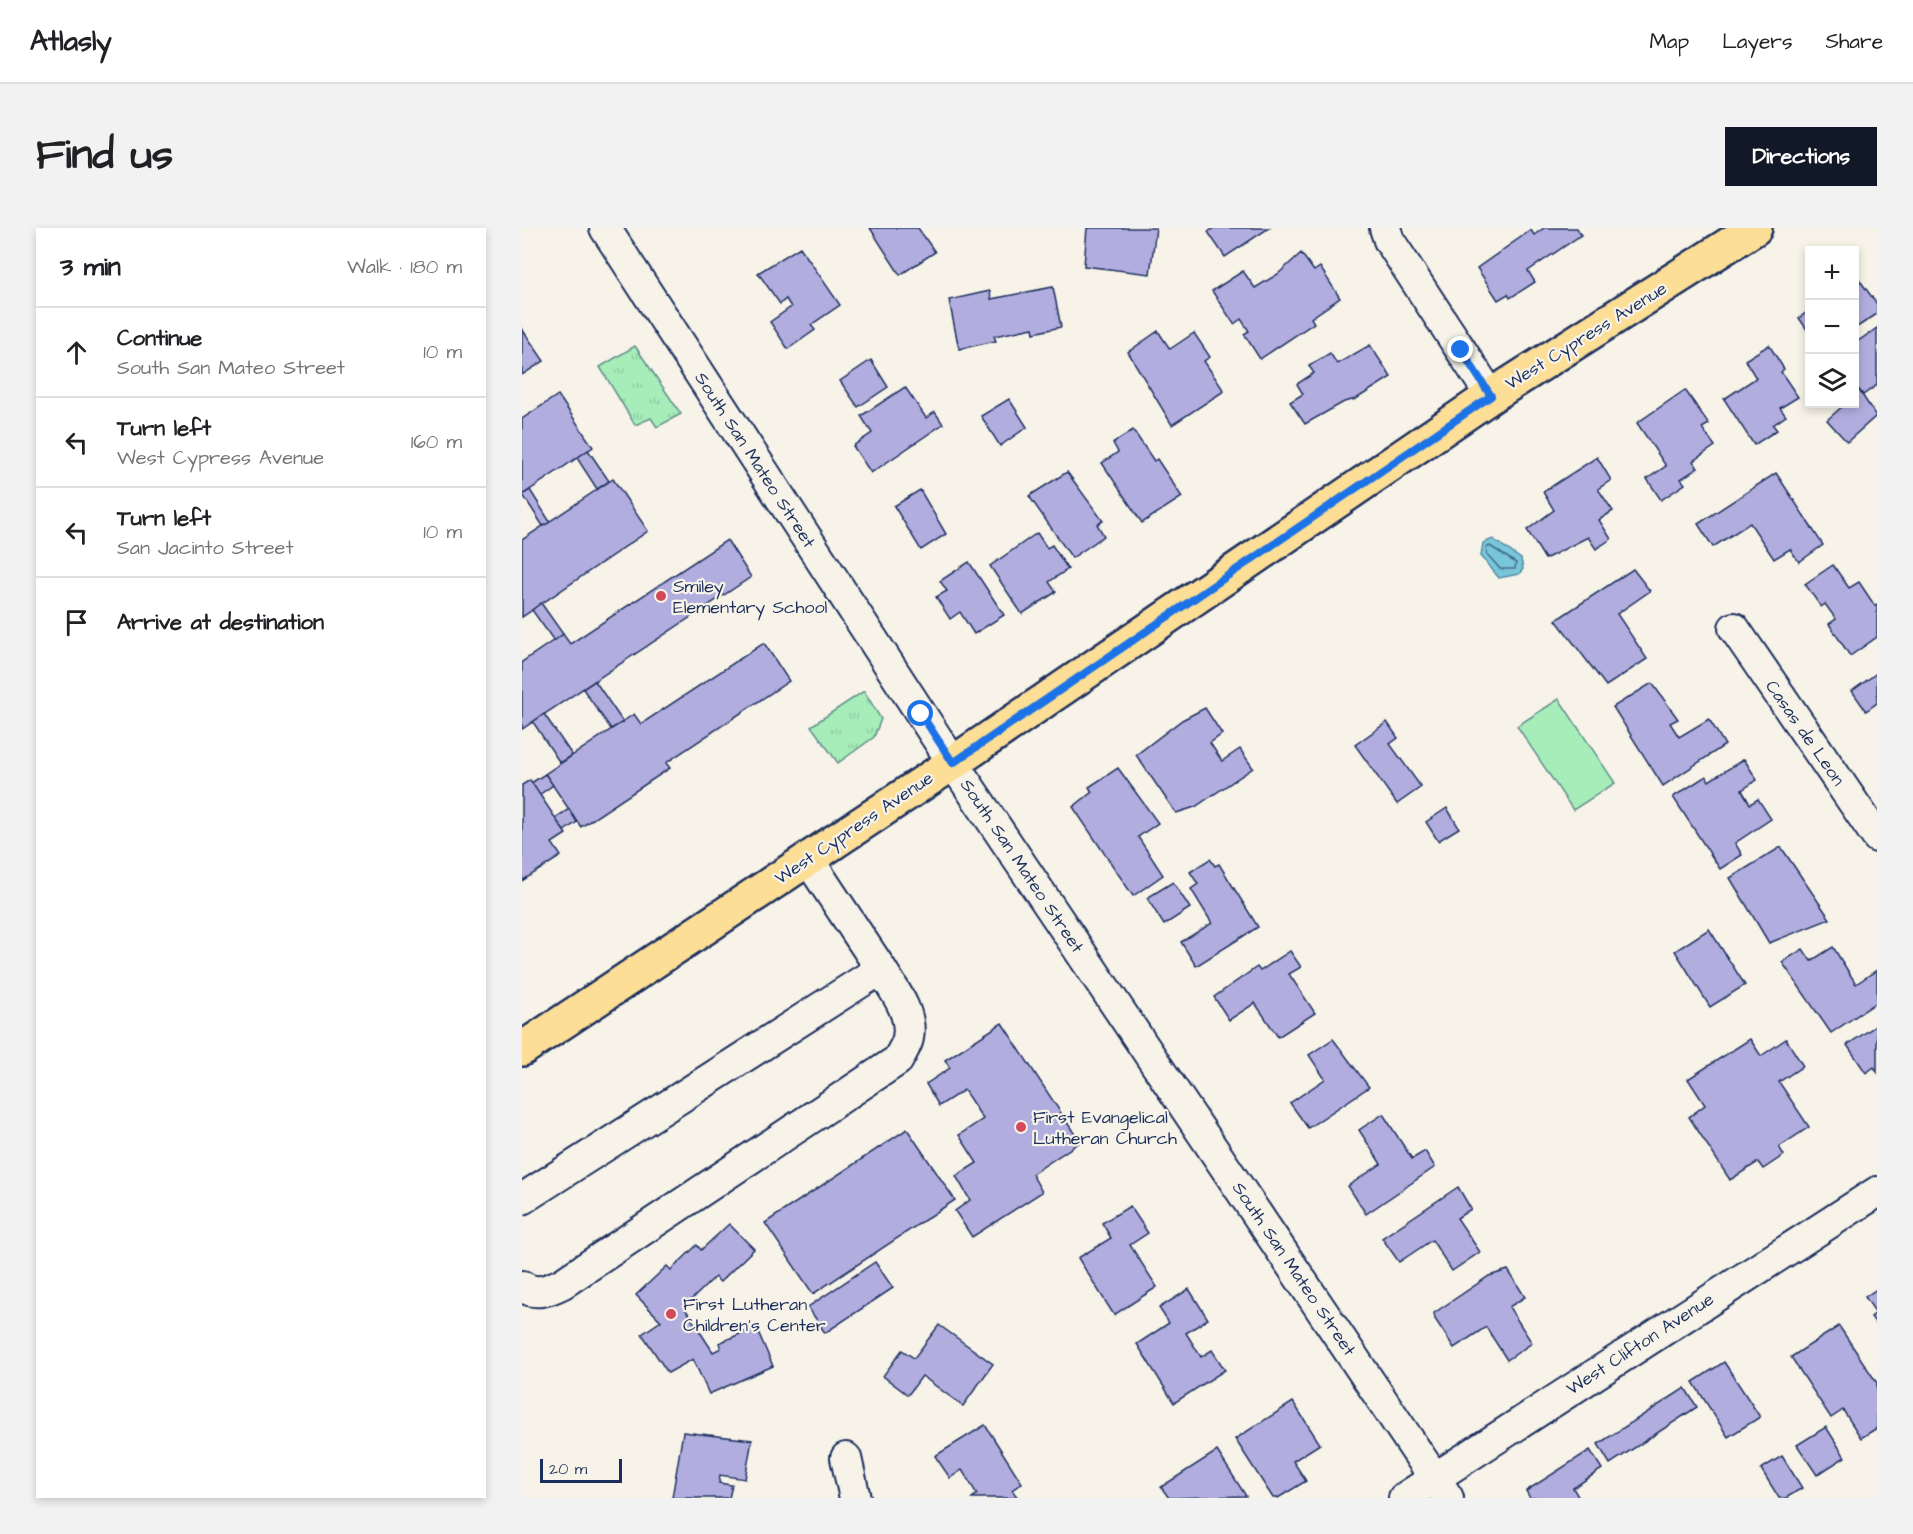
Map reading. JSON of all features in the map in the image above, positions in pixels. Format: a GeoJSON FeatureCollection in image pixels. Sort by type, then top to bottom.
{"type":"FeatureCollection","features":[{"type":"Feature","properties":{"kind":"main road","name":"West Cypress Avenue"},"geometry":{"type":"LineString","coordinates":[[522,1048],[953,763],[1491,396],[1755,228]]}},
{"type":"Feature","properties":{"kind":"street","name":"South San Mateo Street"},"geometry":{"type":"LineString","coordinates":[[605,228],[953,763],[1442,1488]]}},
{"type":"Feature","properties":{"kind":"street"},"geometry":{"type":"LineString","coordinates":[[1384,228],[1389,240],[1491,396]]}},
{"type":"Feature","properties":{"kind":"street","name":"Casas de Leon"},"geometry":{"type":"LineString","coordinates":[[1734,628],[1877,837]]}},
{"type":"Feature","properties":{"kind":"street"},"geometry":{"type":"LineString","coordinates":[[522,1286],[529,1291],[546,1291],[563,1283],[898,1060],[909,1039],[908,1021],[903,1006],[808,859]]}},
{"type":"Feature","properties":{"kind":"street"},"geometry":{"type":"LineString","coordinates":[[522,1199],[881,969]]}},
{"type":"Feature","properties":{"kind":"street","name":"West Clifton Avenue"},"geometry":{"type":"LineString","coordinates":[[1404,1498],[1442,1488],[1492,1439],[1877,1192]]}},
{"type":"Feature","properties":{"kind":"street"},"geometry":{"type":"LineString","coordinates":[[846,1458],[855,1498]]}},
{"type":"Feature","properties":{"kind":"green space"},"geometry":{"type":"Polygon","coordinates":[[[635,346],[681,414],[657,427],[651,418],[635,425],[600,367],[635,346]]]}},
{"type":"Feature","properties":{"kind":"green space"},"geometry":{"type":"Polygon","coordinates":[[[864,691],[881,719],[874,737],[838,763],[811,726],[864,691]]]}},
{"type":"Feature","properties":{"kind":"green space"},"geometry":{"type":"Polygon","coordinates":[[[1559,699],[1615,783],[1573,810],[1517,726],[1559,699]]]}},
{"type":"Feature","properties":{"kind":"water"},"geometry":{"type":"Polygon","coordinates":[[[1493,539],[1521,559],[1523,569],[1519,574],[1499,578],[1481,556],[1483,543],[1493,539]]]}},
{"type":"Feature","properties":{"kind":"building"},"geometry":{"type":"Polygon","coordinates":[[[870,228],[918,228],[935,252],[900,275],[870,228]]]}},
{"type":"Feature","properties":{"kind":"building"},"geometry":{"type":"Polygon","coordinates":[[[1087,228],[1156,228],[1150,274],[1084,266],[1087,228]]]}},
{"type":"Feature","properties":{"kind":"building"},"geometry":{"type":"Polygon","coordinates":[[[1214,228],[1269,228],[1225,257],[1208,232],[1214,228]]]}},
{"type":"Feature","properties":{"kind":"building"},"geometry":{"type":"Polygon","coordinates":[[[1544,228],[1577,228],[1581,235],[1528,271],[1535,282],[1510,298],[1508,294],[1498,300],[1477,268],[1531,230],[1534,235],[1544,228]]]}},
{"type":"Feature","properties":{"kind":"building"},"geometry":{"type":"Polygon","coordinates":[[[800,247],[840,305],[811,325],[815,330],[788,349],[770,322],[791,307],[786,299],[780,304],[758,273],[800,247]]]}},
{"type":"Feature","properties":{"kind":"building"},"geometry":{"type":"Polygon","coordinates":[[[1301,253],[1314,271],[1320,267],[1340,298],[1311,318],[1314,323],[1260,359],[1244,334],[1249,331],[1241,319],[1234,324],[1212,291],[1243,271],[1255,288],[1278,274],[1301,253]]]}},
{"type":"Feature","properties":{"kind":"building"},"geometry":{"type":"Polygon","coordinates":[[[1859,279],[1877,304],[1877,314],[1859,326],[1859,279]]]}},
{"type":"Feature","properties":{"kind":"building"},"geometry":{"type":"Polygon","coordinates":[[[1053,287],[1061,327],[1034,333],[1033,328],[994,336],[996,341],[959,349],[949,300],[990,291],[991,299],[1053,287]]]}},
{"type":"Feature","properties":{"kind":"building"},"geometry":{"type":"Polygon","coordinates":[[[1805,314],[1805,327],[1799,318],[1805,314]]]}},
{"type":"Feature","properties":{"kind":"building"},"geometry":{"type":"Polygon","coordinates":[[[1877,328],[1877,385],[1863,395],[1859,390],[1859,341],[1877,328]]]}},
{"type":"Feature","properties":{"kind":"building"},"geometry":{"type":"Polygon","coordinates":[[[522,329],[544,361],[522,375],[522,329]]]}},
{"type":"Feature","properties":{"kind":"building"},"geometry":{"type":"Polygon","coordinates":[[[1158,331],[1170,349],[1194,333],[1210,357],[1204,361],[1224,391],[1172,425],[1128,352],[1158,331]]]}},
{"type":"Feature","properties":{"kind":"building"},"geometry":{"type":"Polygon","coordinates":[[[1370,345],[1391,377],[1356,399],[1344,402],[1305,424],[1290,402],[1303,394],[1297,384],[1314,373],[1309,366],[1330,353],[1337,364],[1370,345]]]}},
{"type":"Feature","properties":{"kind":"building"},"geometry":{"type":"Polygon","coordinates":[[[1769,345],[1784,369],[1781,372],[1798,397],[1780,408],[1786,416],[1773,425],[1777,430],[1754,445],[1724,399],[1756,378],[1745,360],[1769,345]]]}},
{"type":"Feature","properties":{"kind":"building"},"geometry":{"type":"Polygon","coordinates":[[[871,360],[888,387],[858,407],[840,381],[871,360]]]}},
{"type":"Feature","properties":{"kind":"building"},"geometry":{"type":"Polygon","coordinates":[[[905,387],[926,418],[935,412],[943,424],[871,473],[853,446],[872,433],[861,416],[905,387]]]}},
{"type":"Feature","properties":{"kind":"building"},"geometry":{"type":"Polygon","coordinates":[[[1685,390],[1709,424],[1702,428],[1715,446],[1693,461],[1698,468],[1681,479],[1685,484],[1661,500],[1647,479],[1666,466],[1637,423],[1685,390]]]}},
{"type":"Feature","properties":{"kind":"building"},"geometry":{"type":"Polygon","coordinates":[[[1859,390],[1876,416],[1847,442],[1827,420],[1840,408],[1859,408],[1859,390]]]}},
{"type":"Feature","properties":{"kind":"building"},"geometry":{"type":"Polygon","coordinates":[[[558,395],[593,447],[522,495],[522,419],[558,395]]]}},
{"type":"Feature","properties":{"kind":"building"},"geometry":{"type":"Polygon","coordinates":[[[1009,399],[1027,427],[1000,446],[981,416],[1009,399]]]}},
{"type":"Feature","properties":{"kind":"building"},"geometry":{"type":"Polygon","coordinates":[[[1133,430],[1154,461],[1157,459],[1182,497],[1142,523],[1102,463],[1118,452],[1113,443],[1133,430]]]}},
{"type":"Feature","properties":{"kind":"building"},"geometry":{"type":"Polygon","coordinates":[[[588,450],[609,481],[597,489],[577,458],[588,450]]]}},
{"type":"Feature","properties":{"kind":"building"},"geometry":{"type":"Polygon","coordinates":[[[1597,457],[1611,480],[1598,489],[1613,511],[1599,520],[1611,539],[1596,549],[1588,537],[1545,559],[1527,530],[1554,510],[1543,492],[1597,457]]]}},
{"type":"Feature","properties":{"kind":"building"},"geometry":{"type":"Polygon","coordinates":[[[1067,472],[1103,521],[1097,524],[1104,536],[1072,558],[1029,496],[1067,472]]]}},
{"type":"Feature","properties":{"kind":"building"},"geometry":{"type":"Polygon","coordinates":[[[1776,473],[1823,545],[1799,562],[1790,549],[1774,559],[1750,523],[1713,547],[1698,524],[1776,473]]]}},
{"type":"Feature","properties":{"kind":"building"},"geometry":{"type":"Polygon","coordinates":[[[613,479],[648,531],[522,617],[522,540],[613,479]]]}},
{"type":"Feature","properties":{"kind":"building"},"geometry":{"type":"Polygon","coordinates":[[[530,490],[550,522],[543,526],[523,495],[530,490]]]}},
{"type":"Feature","properties":{"kind":"building"},"geometry":{"type":"Polygon","coordinates":[[[920,490],[946,534],[921,550],[894,506],[920,490]]]}},
{"type":"Feature","properties":{"kind":"building"},"geometry":{"type":"Polygon","coordinates":[[[1037,533],[1047,548],[1052,545],[1068,569],[1049,582],[1056,592],[1022,614],[990,566],[1037,533]]]}},
{"type":"Feature","properties":{"kind":"building"},"geometry":{"type":"Polygon","coordinates":[[[727,540],[751,577],[522,729],[522,662],[563,634],[570,644],[727,540]]]}},
{"type":"Feature","properties":{"kind":"building"},"geometry":{"type":"Polygon","coordinates":[[[969,562],[1004,615],[974,634],[960,612],[950,619],[936,597],[947,591],[940,581],[969,562]]]}},
{"type":"Feature","properties":{"kind":"building"},"geometry":{"type":"Polygon","coordinates":[[[1833,565],[1849,588],[1859,582],[1875,606],[1877,604],[1877,637],[1850,656],[1829,624],[1836,619],[1825,604],[1821,607],[1805,584],[1833,565]]]}},
{"type":"Feature","properties":{"kind":"building"},"geometry":{"type":"Polygon","coordinates":[[[1633,569],[1650,591],[1617,614],[1647,659],[1606,686],[1556,620],[1633,569]]]}},
{"type":"Feature","properties":{"kind":"building"},"geometry":{"type":"Polygon","coordinates":[[[541,603],[563,634],[554,641],[532,610],[541,603]]]}},
{"type":"Feature","properties":{"kind":"building"},"geometry":{"type":"Polygon","coordinates":[[[764,643],[789,681],[666,763],[670,768],[581,827],[545,774],[634,714],[641,724],[764,643]]]}},
{"type":"Feature","properties":{"kind":"building"},"geometry":{"type":"Polygon","coordinates":[[[1877,673],[1877,703],[1866,711],[1852,691],[1877,673]]]}},
{"type":"Feature","properties":{"kind":"building"},"geometry":{"type":"Polygon","coordinates":[[[595,681],[623,722],[611,729],[583,689],[595,681]]]}},
{"type":"Feature","properties":{"kind":"building"},"geometry":{"type":"Polygon","coordinates":[[[1652,683],[1678,719],[1670,723],[1679,737],[1709,719],[1725,745],[1663,786],[1613,707],[1652,683]]]}},
{"type":"Feature","properties":{"kind":"building"},"geometry":{"type":"Polygon","coordinates":[[[1205,708],[1222,734],[1210,743],[1222,761],[1240,749],[1253,768],[1195,807],[1176,813],[1136,755],[1182,720],[1205,708]]]}},
{"type":"Feature","properties":{"kind":"building"},"geometry":{"type":"Polygon","coordinates":[[[544,714],[572,755],[560,763],[533,722],[544,714]]]}},
{"type":"Feature","properties":{"kind":"building"},"geometry":{"type":"Polygon","coordinates":[[[1387,722],[1398,738],[1390,744],[1421,787],[1397,804],[1355,745],[1387,722]]]}},
{"type":"Feature","properties":{"kind":"building"},"geometry":{"type":"Polygon","coordinates":[[[1744,759],[1757,780],[1742,790],[1750,804],[1758,799],[1771,819],[1735,843],[1742,855],[1720,869],[1673,797],[1706,776],[1709,781],[1744,759]]]}},
{"type":"Feature","properties":{"kind":"building"},"geometry":{"type":"Polygon","coordinates":[[[1118,768],[1158,823],[1138,837],[1163,875],[1133,896],[1073,807],[1092,792],[1089,787],[1118,768]]]}},
{"type":"Feature","properties":{"kind":"building"},"geometry":{"type":"Polygon","coordinates":[[[545,774],[553,785],[539,795],[531,783],[545,774]]]}},
{"type":"Feature","properties":{"kind":"building"},"geometry":{"type":"Polygon","coordinates":[[[530,780],[566,834],[552,843],[561,856],[522,881],[522,785],[530,780]]]}},
{"type":"Feature","properties":{"kind":"building"},"geometry":{"type":"Polygon","coordinates":[[[1447,808],[1459,828],[1438,841],[1426,822],[1447,808]]]}},
{"type":"Feature","properties":{"kind":"building"},"geometry":{"type":"Polygon","coordinates":[[[569,809],[577,822],[564,831],[555,818],[569,809]]]}},
{"type":"Feature","properties":{"kind":"building"},"geometry":{"type":"Polygon","coordinates":[[[1781,847],[1830,919],[1769,943],[1730,878],[1781,847]]]}},
{"type":"Feature","properties":{"kind":"building"},"geometry":{"type":"Polygon","coordinates":[[[1210,859],[1215,866],[1219,864],[1258,927],[1196,966],[1181,942],[1212,923],[1191,889],[1198,884],[1190,872],[1210,859]]]}},
{"type":"Feature","properties":{"kind":"building"},"geometry":{"type":"Polygon","coordinates":[[[1173,882],[1190,908],[1164,925],[1147,898],[1173,882]]]}},
{"type":"Feature","properties":{"kind":"building"},"geometry":{"type":"Polygon","coordinates":[[[1709,929],[1745,985],[1710,1007],[1675,951],[1709,929]]]}},
{"type":"Feature","properties":{"kind":"building"},"geometry":{"type":"Polygon","coordinates":[[[1833,947],[1856,984],[1877,970],[1877,1002],[1831,1033],[1782,962],[1803,949],[1811,961],[1833,947]]]}},
{"type":"Feature","properties":{"kind":"building"},"geometry":{"type":"Polygon","coordinates":[[[1290,951],[1301,967],[1289,974],[1315,1013],[1278,1037],[1255,1003],[1229,1020],[1214,997],[1257,967],[1260,971],[1290,951]]]}},
{"type":"Feature","properties":{"kind":"building","name":"First Evangelical Lutheran Church"},"geometry":{"type":"Polygon","coordinates":[[[1002,1023],[1080,1142],[1032,1174],[1042,1192],[972,1237],[955,1211],[970,1200],[956,1176],[977,1163],[959,1135],[983,1119],[964,1090],[939,1106],[926,1084],[950,1068],[945,1060],[1002,1023]]]}},
{"type":"Feature","properties":{"kind":"building"},"geometry":{"type":"Polygon","coordinates":[[[1877,1025],[1877,1072],[1874,1067],[1866,1073],[1847,1045],[1877,1025]]]}},
{"type":"Feature","properties":{"kind":"building"},"geometry":{"type":"Polygon","coordinates":[[[1333,1039],[1369,1087],[1308,1128],[1290,1103],[1325,1079],[1309,1055],[1333,1039]]]}},
{"type":"Feature","properties":{"kind":"building"},"geometry":{"type":"Polygon","coordinates":[[[1750,1039],[1761,1056],[1786,1039],[1803,1066],[1779,1082],[1809,1127],[1779,1147],[1784,1155],[1763,1169],[1758,1162],[1730,1180],[1689,1117],[1705,1105],[1688,1079],[1750,1039]]]}},
{"type":"Feature","properties":{"kind":"building"},"geometry":{"type":"Polygon","coordinates":[[[1383,1114],[1412,1159],[1425,1151],[1435,1167],[1366,1214],[1348,1186],[1381,1164],[1359,1130],[1383,1114]]]}},
{"type":"Feature","properties":{"kind":"building"},"geometry":{"type":"Polygon","coordinates":[[[907,1129],[955,1200],[813,1294],[765,1223],[907,1129]]]}},
{"type":"Feature","properties":{"kind":"building"},"geometry":{"type":"Polygon","coordinates":[[[1458,1187],[1471,1209],[1457,1218],[1480,1252],[1452,1271],[1432,1240],[1399,1262],[1382,1238],[1458,1187]]]}},
{"type":"Feature","properties":{"kind":"building"},"geometry":{"type":"Polygon","coordinates":[[[1130,1206],[1148,1233],[1130,1245],[1157,1287],[1114,1315],[1078,1258],[1111,1238],[1102,1223],[1130,1206]]]}},
{"type":"Feature","properties":{"kind":"building","name":"First Lutheran Children's Center"},"geometry":{"type":"Polygon","coordinates":[[[729,1224],[754,1249],[720,1282],[715,1277],[684,1307],[713,1352],[721,1348],[719,1343],[756,1327],[773,1366],[709,1394],[693,1359],[668,1373],[642,1334],[661,1321],[636,1295],[667,1266],[671,1270],[697,1245],[701,1250],[729,1224]]]}},
{"type":"Feature","properties":{"kind":"building"},"geometry":{"type":"Polygon","coordinates":[[[875,1262],[893,1288],[825,1333],[808,1307],[875,1262]]]}},
{"type":"Feature","properties":{"kind":"building"},"geometry":{"type":"Polygon","coordinates":[[[1508,1270],[1525,1297],[1509,1307],[1532,1343],[1507,1360],[1486,1327],[1454,1348],[1435,1319],[1434,1313],[1489,1276],[1508,1270]]]}},
{"type":"Feature","properties":{"kind":"building"},"geometry":{"type":"Polygon","coordinates":[[[1189,1289],[1208,1319],[1186,1333],[1201,1357],[1212,1350],[1225,1370],[1174,1403],[1137,1344],[1169,1323],[1159,1308],[1189,1289]]]}},
{"type":"Feature","properties":{"kind":"building"},"geometry":{"type":"Polygon","coordinates":[[[1877,1289],[1877,1325],[1871,1317],[1876,1313],[1865,1297],[1877,1289]]]}},
{"type":"Feature","properties":{"kind":"building"},"geometry":{"type":"Polygon","coordinates":[[[939,1325],[993,1364],[963,1406],[922,1376],[908,1395],[883,1376],[902,1350],[914,1358],[939,1325]]]}},
{"type":"Feature","properties":{"kind":"building"},"geometry":{"type":"Polygon","coordinates":[[[1839,1326],[1877,1383],[1877,1428],[1861,1438],[1843,1410],[1831,1418],[1791,1357],[1839,1326]]]}},
{"type":"Feature","properties":{"kind":"building"},"geometry":{"type":"Polygon","coordinates":[[[1724,1362],[1760,1417],[1728,1437],[1693,1382],[1724,1362]]]}},
{"type":"Feature","properties":{"kind":"building"},"geometry":{"type":"Polygon","coordinates":[[[1685,1388],[1697,1407],[1610,1464],[1598,1444],[1685,1388]]]}},
{"type":"Feature","properties":{"kind":"building"},"geometry":{"type":"Polygon","coordinates":[[[1293,1402],[1320,1444],[1293,1461],[1306,1481],[1278,1498],[1273,1498],[1235,1439],[1293,1402]]]}},
{"type":"Feature","properties":{"kind":"building"},"geometry":{"type":"Polygon","coordinates":[[[985,1425],[1022,1483],[1012,1490],[1018,1498],[972,1498],[977,1494],[962,1470],[950,1478],[935,1456],[985,1425]]]}},
{"type":"Feature","properties":{"kind":"building"},"geometry":{"type":"Polygon","coordinates":[[[1826,1427],[1845,1457],[1817,1475],[1797,1445],[1826,1427]]]}},
{"type":"Feature","properties":{"kind":"building"},"geometry":{"type":"Polygon","coordinates":[[[683,1432],[752,1440],[745,1479],[720,1475],[719,1483],[732,1485],[729,1498],[672,1498],[683,1432]]]}},
{"type":"Feature","properties":{"kind":"building"},"geometry":{"type":"Polygon","coordinates":[[[1590,1450],[1602,1469],[1573,1488],[1579,1498],[1530,1498],[1526,1491],[1590,1450]]]}},
{"type":"Feature","properties":{"kind":"building"},"geometry":{"type":"Polygon","coordinates":[[[1217,1451],[1246,1496],[1169,1498],[1161,1487],[1217,1451]]]}},
{"type":"Feature","properties":{"kind":"building"},"geometry":{"type":"Polygon","coordinates":[[[1782,1456],[1802,1488],[1786,1498],[1779,1498],[1761,1469],[1782,1456]]]}},
{"type":"Feature","properties":{"kind":"place","name":"Smiley Elementary School"},"geometry":{"type":"Point","coordinates":[661,596]}},
{"type":"Feature","properties":{"kind":"place","name":"First Evangelical Lutheran Church"},"geometry":{"type":"Point","coordinates":[1021,1127]}},
{"type":"Feature","properties":{"kind":"place","name":"First Lutheran Children's Center"},"geometry":{"type":"Point","coordinates":[671,1314]}},
{"type":"Feature","properties":{"kind":"route"},"geometry":{"type":"LineString","coordinates":[[921,714],[953,763],[1491,396],[1461,350]]}}]}
